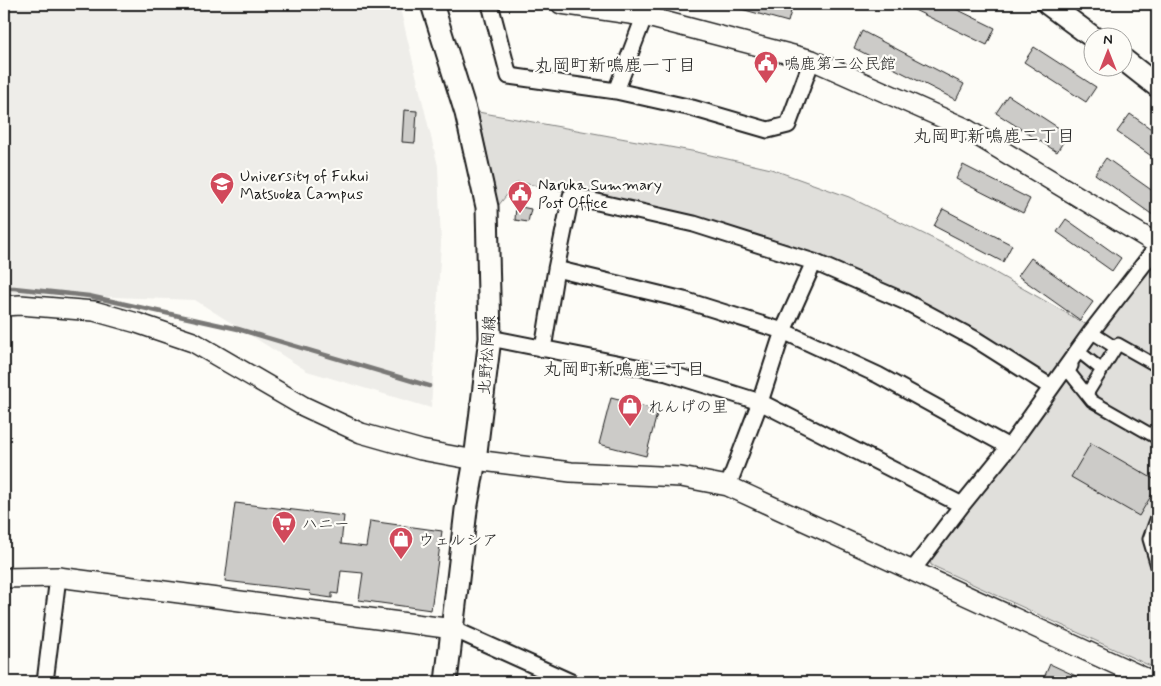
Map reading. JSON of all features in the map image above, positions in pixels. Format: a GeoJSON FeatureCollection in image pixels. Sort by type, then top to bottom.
{"type":"FeatureCollection","features":[{"type":"Feature","properties":{"kind":"main road","name":"北野松岡線"},"geometry":{"type":"LineString","coordinates":[[432,4],[466,113],[486,207],[490,338],[475,460],[466,510],[446,682]]}},
{"type":"Feature","properties":{"kind":"main road"},"geometry":{"type":"LineString","coordinates":[[1051,5],[1084,30]]}},
{"type":"Feature","properties":{"kind":"main road"},"geometry":{"type":"LineString","coordinates":[[1134,68],[1157,86]]}},
{"type":"Feature","properties":{"kind":"street"},"geometry":{"type":"LineString","coordinates":[[490,4],[509,76],[616,91],[692,108],[768,130],[788,125],[812,60]]}},
{"type":"Feature","properties":{"kind":"street"},"geometry":{"type":"LineString","coordinates":[[560,4],[647,10],[812,60],[963,127],[1157,245],[1091,332],[1009,448],[962,505],[912,571]]}},
{"type":"Feature","properties":{"kind":"street"},"geometry":{"type":"LineString","coordinates":[[616,91],[647,10]]}},
{"type":"Feature","properties":{"kind":"street"},"geometry":{"type":"LineString","coordinates":[[543,349],[556,269],[571,196],[694,224],[814,262],[906,302],[975,339],[1052,386]]}},
{"type":"Feature","properties":{"kind":"street"},"geometry":{"type":"LineString","coordinates":[[728,486],[760,402],[783,331],[814,262]]}},
{"type":"Feature","properties":{"kind":"street"},"geometry":{"type":"LineString","coordinates":[[556,269],[684,300],[783,331],[878,375],[1009,448]]}},
{"type":"Feature","properties":{"kind":"street"},"geometry":{"type":"LineString","coordinates":[[4,306],[20,304],[94,311],[193,342],[303,406],[361,432],[421,450],[475,460],[571,472],[681,477],[728,486],[1154,682]]}},
{"type":"Feature","properties":{"kind":"street"},"geometry":{"type":"LineString","coordinates":[[1091,332],[1116,348]]}},
{"type":"Feature","properties":{"kind":"street"},"geometry":{"type":"LineString","coordinates":[[490,338],[667,373],[760,402],[962,505]]}},
{"type":"Feature","properties":{"kind":"street"},"geometry":{"type":"LineString","coordinates":[[1086,394],[1118,344],[1157,366]]}},
{"type":"Feature","properties":{"kind":"street"},"geometry":{"type":"LineString","coordinates":[[1073,357],[1102,370]]}},
{"type":"Feature","properties":{"kind":"street"},"geometry":{"type":"LineString","coordinates":[[1073,357],[1069,372],[1092,401],[1156,433]]}},
{"type":"Feature","properties":{"kind":"street"},"geometry":{"type":"LineString","coordinates":[[1157,517],[1149,539],[1157,566]]}},
{"type":"Feature","properties":{"kind":"street"},"geometry":{"type":"LineString","coordinates":[[45,682],[58,577]]}},
{"type":"Feature","properties":{"kind":"street"},"geometry":{"type":"LineString","coordinates":[[4,578],[58,577],[452,629],[571,682]]}},
{"type":"Feature","properties":{"kind":"shaded area","name":"University of Fukui Matsuoka Campus"},"geometry":{"type":"Polygon","coordinates":[[[4,4],[399,4],[438,166],[441,244],[431,408],[307,371],[195,300],[4,293],[4,4]]]}},
{"type":"Feature","properties":{"kind":"shaded area"},"geometry":{"type":"Polygon","coordinates":[[[478,112],[697,152],[771,169],[849,197],[948,246],[1098,331],[1157,258],[1157,669],[931,565],[930,558],[1059,381],[933,307],[840,265],[790,245],[708,221],[635,204],[517,182],[498,206],[478,112]]]}},
{"type":"Feature","properties":{"kind":"building"},"geometry":{"type":"Polygon","coordinates":[[[734,4],[793,4],[788,22],[734,7],[734,4]]]}},
{"type":"Feature","properties":{"kind":"building"},"geometry":{"type":"Polygon","coordinates":[[[902,4],[946,4],[995,28],[987,45],[902,4]]]}},
{"type":"Feature","properties":{"kind":"building"},"geometry":{"type":"Polygon","coordinates":[[[862,31],[964,84],[956,100],[854,48],[862,31]]]}},
{"type":"Feature","properties":{"kind":"building"},"geometry":{"type":"Polygon","coordinates":[[[1034,47],[1096,87],[1086,102],[1024,62],[1034,47]]]}},
{"type":"Feature","properties":{"kind":"building"},"geometry":{"type":"Polygon","coordinates":[[[1008,95],[1068,134],[1057,152],[996,113],[1008,95]]]}},
{"type":"Feature","properties":{"kind":"building"},"geometry":{"type":"Polygon","coordinates":[[[404,110],[417,111],[415,143],[402,142],[404,110]]]}},
{"type":"Feature","properties":{"kind":"building"},"geometry":{"type":"Polygon","coordinates":[[[1130,114],[1157,133],[1157,160],[1117,132],[1130,114]]]}},
{"type":"Feature","properties":{"kind":"building"},"geometry":{"type":"Polygon","coordinates":[[[1106,158],[1157,194],[1157,218],[1095,174],[1106,158]]]}},
{"type":"Feature","properties":{"kind":"building"},"geometry":{"type":"Polygon","coordinates":[[[963,165],[1030,199],[1023,213],[956,179],[963,165]]]}},
{"type":"Feature","properties":{"kind":"building"},"geometry":{"type":"Polygon","coordinates":[[[516,206],[531,209],[528,222],[515,220],[516,206]]]}},
{"type":"Feature","properties":{"kind":"building"},"geometry":{"type":"Polygon","coordinates":[[[943,209],[1012,245],[1003,262],[934,226],[943,209]]]}},
{"type":"Feature","properties":{"kind":"building"},"geometry":{"type":"Polygon","coordinates":[[[1066,219],[1121,258],[1112,271],[1057,232],[1066,219]]]}},
{"type":"Feature","properties":{"kind":"building"},"geometry":{"type":"Polygon","coordinates":[[[1031,258],[1093,302],[1080,320],[1018,276],[1031,258]]]}},
{"type":"Feature","properties":{"kind":"building"},"geometry":{"type":"Polygon","coordinates":[[[611,398],[658,410],[646,456],[599,444],[611,398]]]}},
{"type":"Feature","properties":{"kind":"building"},"geometry":{"type":"Polygon","coordinates":[[[1091,443],[1157,481],[1157,486],[1139,516],[1071,477],[1091,443]]]}},
{"type":"Feature","properties":{"kind":"building"},"geometry":{"type":"Polygon","coordinates":[[[235,503],[344,516],[341,544],[366,547],[370,521],[442,531],[431,610],[359,600],[363,573],[341,571],[338,594],[332,593],[332,598],[311,595],[310,591],[225,581],[235,503]]]}},
{"type":"Feature","properties":{"kind":"building"},"geometry":{"type":"Polygon","coordinates":[[[1050,664],[1089,682],[1042,682],[1050,664]]]}},
{"type":"Feature","properties":{"kind":"waterway"},"geometry":{"type":"LineString","coordinates":[[4,288],[89,296],[238,329],[429,386]]}},
{"type":"Feature","properties":{"kind":"place","name":"鳴鹿第二公民館"},"geometry":{"type":"Point","coordinates":[766,84]}},
{"type":"Feature","properties":{"kind":"place","name":"University of Fukui Matsuoka Campus"},"geometry":{"type":"Point","coordinates":[222,205]}},
{"type":"Feature","properties":{"kind":"place","name":"Naruka Summary Post Office"},"geometry":{"type":"Point","coordinates":[520,214]}},
{"type":"Feature","properties":{"kind":"place","name":"れんげの里"},"geometry":{"type":"Point","coordinates":[630,427]}},
{"type":"Feature","properties":{"kind":"place","name":"ハニー"},"geometry":{"type":"Point","coordinates":[284,544]}},
{"type":"Feature","properties":{"kind":"place","name":"ウェルシア"},"geometry":{"type":"Point","coordinates":[401,560]}},
{"type":"Feature","properties":{"kind":"district","name":"丸岡町新鳴鹿一丁目"},"geometry":{"type":"Point","coordinates":[615,65]}},
{"type":"Feature","properties":{"kind":"district","name":"丸岡町新鳴鹿二丁目"},"geometry":{"type":"Point","coordinates":[994,136]}},
{"type":"Feature","properties":{"kind":"district","name":"丸岡町新鳴鹿三丁目"},"geometry":{"type":"Point","coordinates":[624,369]}}]}
